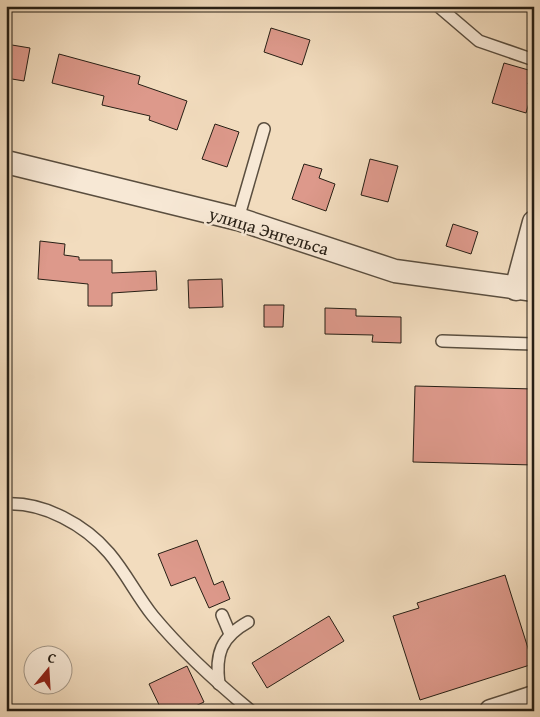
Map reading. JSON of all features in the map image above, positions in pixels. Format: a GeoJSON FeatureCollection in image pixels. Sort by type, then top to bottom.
{"type":"FeatureCollection","features":[{"type":"Feature","properties":{"kind":"street","name":"улица Энгельса"},"geometry":{"type":"LineString","coordinates":[[6,162],[238,219],[395,271],[525,289]]}},
{"type":"Feature","properties":{"kind":"street"},"geometry":{"type":"LineString","coordinates":[[525,289],[534,222]]}},
{"type":"Feature","properties":{"kind":"street"},"geometry":{"type":"LineString","coordinates":[[491,711],[534,697]]}},
{"type":"Feature","properties":{"kind":"lane"},"geometry":{"type":"LineString","coordinates":[[438,6],[479,41],[534,60]]}},
{"type":"Feature","properties":{"kind":"lane"},"geometry":{"type":"LineString","coordinates":[[238,219],[264,129]]}},
{"type":"Feature","properties":{"kind":"lane"},"geometry":{"type":"LineString","coordinates":[[442,342],[534,344]]}},
{"type":"Feature","properties":{"kind":"lane"},"geometry":{"type":"LineString","coordinates":[[6,504],[41,508],[65,519],[90,535],[109,553],[152,615],[219,684],[251,711]]}},
{"type":"Feature","properties":{"kind":"lane"},"geometry":{"type":"LineString","coordinates":[[222,615],[230,634]]}},
{"type":"Feature","properties":{"kind":"lane"},"geometry":{"type":"LineString","coordinates":[[219,684],[218,663],[224,644],[230,634],[248,622]]}},
{"type":"Feature","properties":{"kind":"building"},"geometry":{"type":"Polygon","coordinates":[[[271,28],[310,40],[302,65],[264,52],[271,28]]]}},
{"type":"Feature","properties":{"kind":"building"},"geometry":{"type":"Polygon","coordinates":[[[6,44],[30,48],[24,81],[6,78],[6,44]]]}},
{"type":"Feature","properties":{"kind":"building"},"geometry":{"type":"Polygon","coordinates":[[[59,54],[140,76],[138,84],[187,101],[177,130],[149,120],[150,116],[102,105],[104,96],[52,83],[59,54]]]}},
{"type":"Feature","properties":{"kind":"building"},"geometry":{"type":"Polygon","coordinates":[[[504,63],[532,71],[528,84],[534,86],[526,113],[492,103],[504,63]]]}},
{"type":"Feature","properties":{"kind":"building"},"geometry":{"type":"Polygon","coordinates":[[[215,124],[239,132],[227,167],[202,159],[215,124]]]}},
{"type":"Feature","properties":{"kind":"building"},"geometry":{"type":"Polygon","coordinates":[[[370,159],[398,166],[388,202],[361,195],[370,159]]]}},
{"type":"Feature","properties":{"kind":"building"},"geometry":{"type":"Polygon","coordinates":[[[304,164],[322,169],[319,178],[335,184],[326,211],[292,199],[304,164]]]}},
{"type":"Feature","properties":{"kind":"building"},"geometry":{"type":"Polygon","coordinates":[[[453,224],[478,232],[471,254],[446,246],[453,224]]]}},
{"type":"Feature","properties":{"kind":"building"},"geometry":{"type":"Polygon","coordinates":[[[40,241],[65,244],[64,255],[79,257],[79,260],[112,260],[112,273],[156,271],[157,290],[112,293],[112,306],[88,306],[88,284],[38,279],[40,241]]]}},
{"type":"Feature","properties":{"kind":"building"},"geometry":{"type":"Polygon","coordinates":[[[222,279],[223,307],[189,308],[188,280],[222,279]]]}},
{"type":"Feature","properties":{"kind":"building"},"geometry":{"type":"Polygon","coordinates":[[[264,305],[284,305],[283,327],[264,327],[264,305]]]}},
{"type":"Feature","properties":{"kind":"building"},"geometry":{"type":"Polygon","coordinates":[[[325,308],[356,309],[356,316],[401,317],[401,343],[372,342],[373,335],[325,334],[325,308]]]}},
{"type":"Feature","properties":{"kind":"building"},"geometry":{"type":"Polygon","coordinates":[[[415,386],[534,389],[534,465],[413,462],[415,386]]]}},
{"type":"Feature","properties":{"kind":"building"},"geometry":{"type":"Polygon","coordinates":[[[197,540],[214,585],[223,581],[230,599],[209,608],[195,577],[171,586],[158,554],[197,540]]]}},
{"type":"Feature","properties":{"kind":"building"},"geometry":{"type":"Polygon","coordinates":[[[505,575],[533,664],[420,700],[393,616],[419,608],[417,603],[505,575]]]}},
{"type":"Feature","properties":{"kind":"building"},"geometry":{"type":"Polygon","coordinates":[[[329,616],[344,641],[267,688],[252,663],[329,616]]]}},
{"type":"Feature","properties":{"kind":"building"},"geometry":{"type":"Polygon","coordinates":[[[187,666],[204,702],[185,711],[162,711],[149,684],[187,666]]]}}]}
